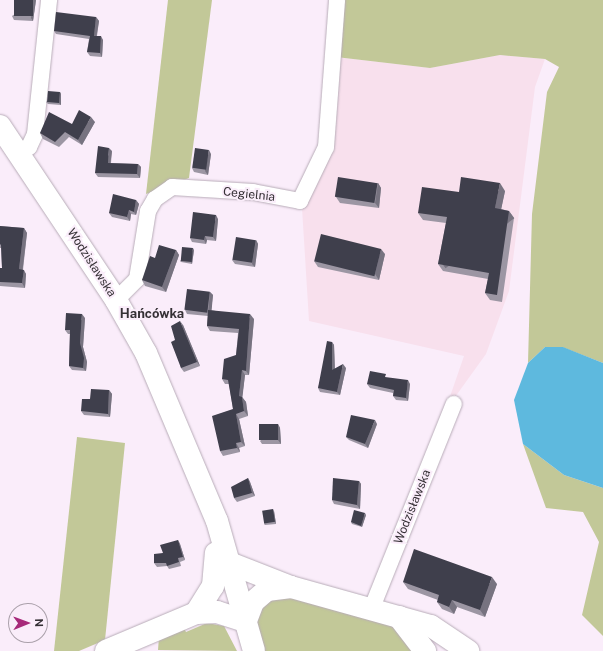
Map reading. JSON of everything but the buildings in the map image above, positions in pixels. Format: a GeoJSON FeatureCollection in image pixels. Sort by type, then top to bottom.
{"type":"FeatureCollection","features":[{"type":"Feature","properties":{"kind":"main road","name":"Wodzisławska"},"geometry":{"type":"LineString","coordinates":[[0,126],[116,300],[151,364],[184,442],[224,558],[253,651]]}},
{"type":"Feature","properties":{"kind":"main road"},"geometry":{"type":"LineString","coordinates":[[196,613],[213,586],[224,558],[291,587],[431,626],[468,651]]}},
{"type":"Feature","properties":{"kind":"main road"},"geometry":{"type":"LineString","coordinates":[[116,649],[196,613],[217,612],[243,619],[254,602],[267,590],[291,587]]}},
{"type":"Feature","properties":{"kind":"main road"},"geometry":{"type":"LineString","coordinates":[[399,617],[426,651]]}},
{"type":"Feature","properties":{"kind":"street"},"geometry":{"type":"LineString","coordinates":[[19,155],[30,147],[35,134],[49,0]]}},
{"type":"Feature","properties":{"kind":"street","name":"Cegielnia"},"geometry":{"type":"LineString","coordinates":[[116,300],[137,279],[148,211],[155,199],[172,187],[253,192],[300,201],[326,148],[337,0]]}},
{"type":"Feature","properties":{"kind":"street","name":"Wodzisławska"},"geometry":{"type":"LineString","coordinates":[[371,610],[454,404]]}},
{"type":"Feature","properties":{"kind":"shaded area"},"geometry":{"type":"Polygon","coordinates":[[[500,55],[545,59],[535,87],[509,291],[486,354],[445,411],[464,356],[309,321],[302,208],[326,161],[336,57],[430,68],[500,55]]]}},
{"type":"Feature","properties":{"kind":"green space"},"geometry":{"type":"Polygon","coordinates":[[[168,0],[212,0],[189,178],[146,194],[168,0]]]}},
{"type":"Feature","properties":{"kind":"green space"},"geometry":{"type":"Polygon","coordinates":[[[343,0],[603,0],[603,363],[562,347],[545,347],[528,363],[532,214],[547,92],[559,67],[545,59],[500,55],[430,68],[336,57],[343,0]]]}},
{"type":"Feature","properties":{"kind":"green space"},"geometry":{"type":"Polygon","coordinates":[[[77,437],[125,443],[105,640],[79,651],[54,651],[77,437]]]}},
{"type":"Feature","properties":{"kind":"green space"},"geometry":{"type":"Polygon","coordinates":[[[523,444],[564,475],[603,488],[603,636],[582,615],[599,542],[583,512],[546,508],[523,444]]]}},
{"type":"Feature","properties":{"kind":"green space"},"geometry":{"type":"Polygon","coordinates":[[[283,594],[391,624],[417,651],[261,651],[255,613],[260,605],[283,594]]]}},
{"type":"Feature","properties":{"kind":"green space"},"geometry":{"type":"Polygon","coordinates":[[[207,623],[224,626],[237,651],[158,650],[159,637],[183,626],[186,632],[207,623]]]}},
{"type":"Feature","properties":{"kind":"water"},"geometry":{"type":"Polygon","coordinates":[[[545,347],[563,347],[603,363],[603,488],[564,475],[523,444],[514,400],[528,363],[545,347]]]}},
{"type":"Feature","properties":{"kind":"district","name":"Hańcówka"},"geometry":{"type":"Point","coordinates":[152,314]}}]}
